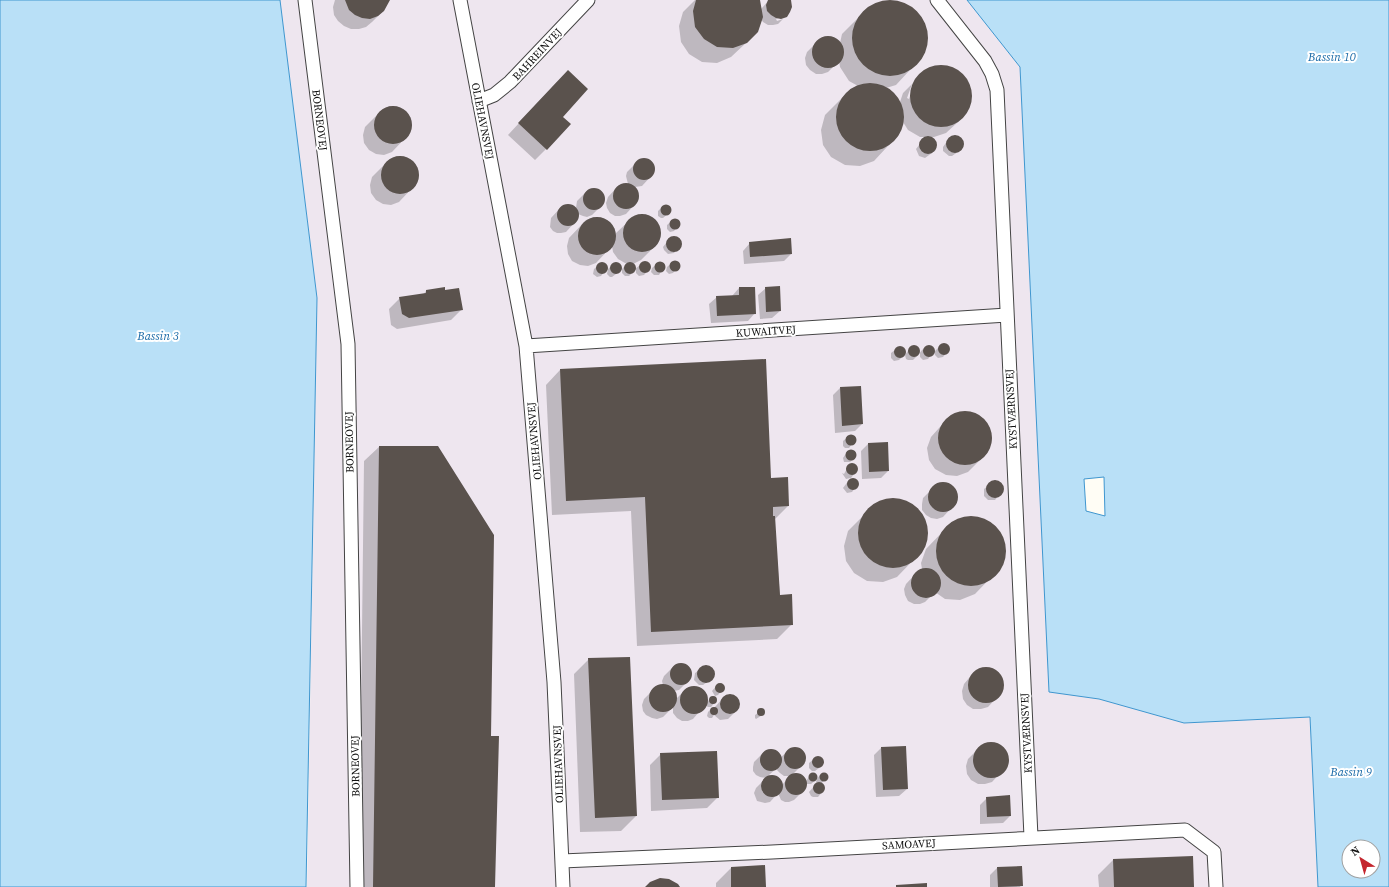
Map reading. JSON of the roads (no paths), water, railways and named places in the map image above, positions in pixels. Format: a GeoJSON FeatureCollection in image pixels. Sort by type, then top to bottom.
{"type":"FeatureCollection","features":[{"type":"Feature","properties":{"kind":"street","name":"BORNEOVEJ"},"geometry":{"type":"LineString","coordinates":[[305,0],[348,344],[357,887]]}},
{"type":"Feature","properties":{"kind":"street","name":"OLIEHAVNSVEJ"},"geometry":{"type":"LineString","coordinates":[[460,0],[526,346],[554,682],[563,887]]}},
{"type":"Feature","properties":{"kind":"street","name":"BAHREINVEJ"},"geometry":{"type":"LineString","coordinates":[[479,100],[494,95],[510,82],[588,0]]}},
{"type":"Feature","properties":{"kind":"street","name":"KYSTVÆRNSVEJ"},"geometry":{"type":"LineString","coordinates":[[937,0],[985,61],[992,74],[997,90],[1031,838]]}},
{"type":"Feature","properties":{"kind":"street","name":"KUWAITVEJ"},"geometry":{"type":"LineString","coordinates":[[526,346],[1007,315]]}},
{"type":"Feature","properties":{"kind":"street","name":"SAMOAVEJ"},"geometry":{"type":"LineString","coordinates":[[562,861],[764,853],[1185,830],[1214,852],[1216,887]]}},
{"type":"Feature","properties":{"kind":"water","name":"Bassin 3"},"geometry":{"type":"Polygon","coordinates":[[[0,0],[280,0],[317,298],[306,887],[0,887],[0,0]]]}},
{"type":"Feature","properties":{"kind":"water"},"geometry":{"type":"Polygon","coordinates":[[[967,0],[1389,0],[1389,887],[1318,887],[1310,717],[1184,723],[1099,699],[1049,692],[1020,67],[967,0]],[[1104,477],[1084,479],[1086,511],[1105,516],[1104,477]]]}},
{"type":"Feature","properties":{"kind":"water label","name":"Bassin 10"},"geometry":{"type":"Point","coordinates":[1332,57]}},
{"type":"Feature","properties":{"kind":"water label","name":"Bassin 9"},"geometry":{"type":"Point","coordinates":[1351,772]}}]}
